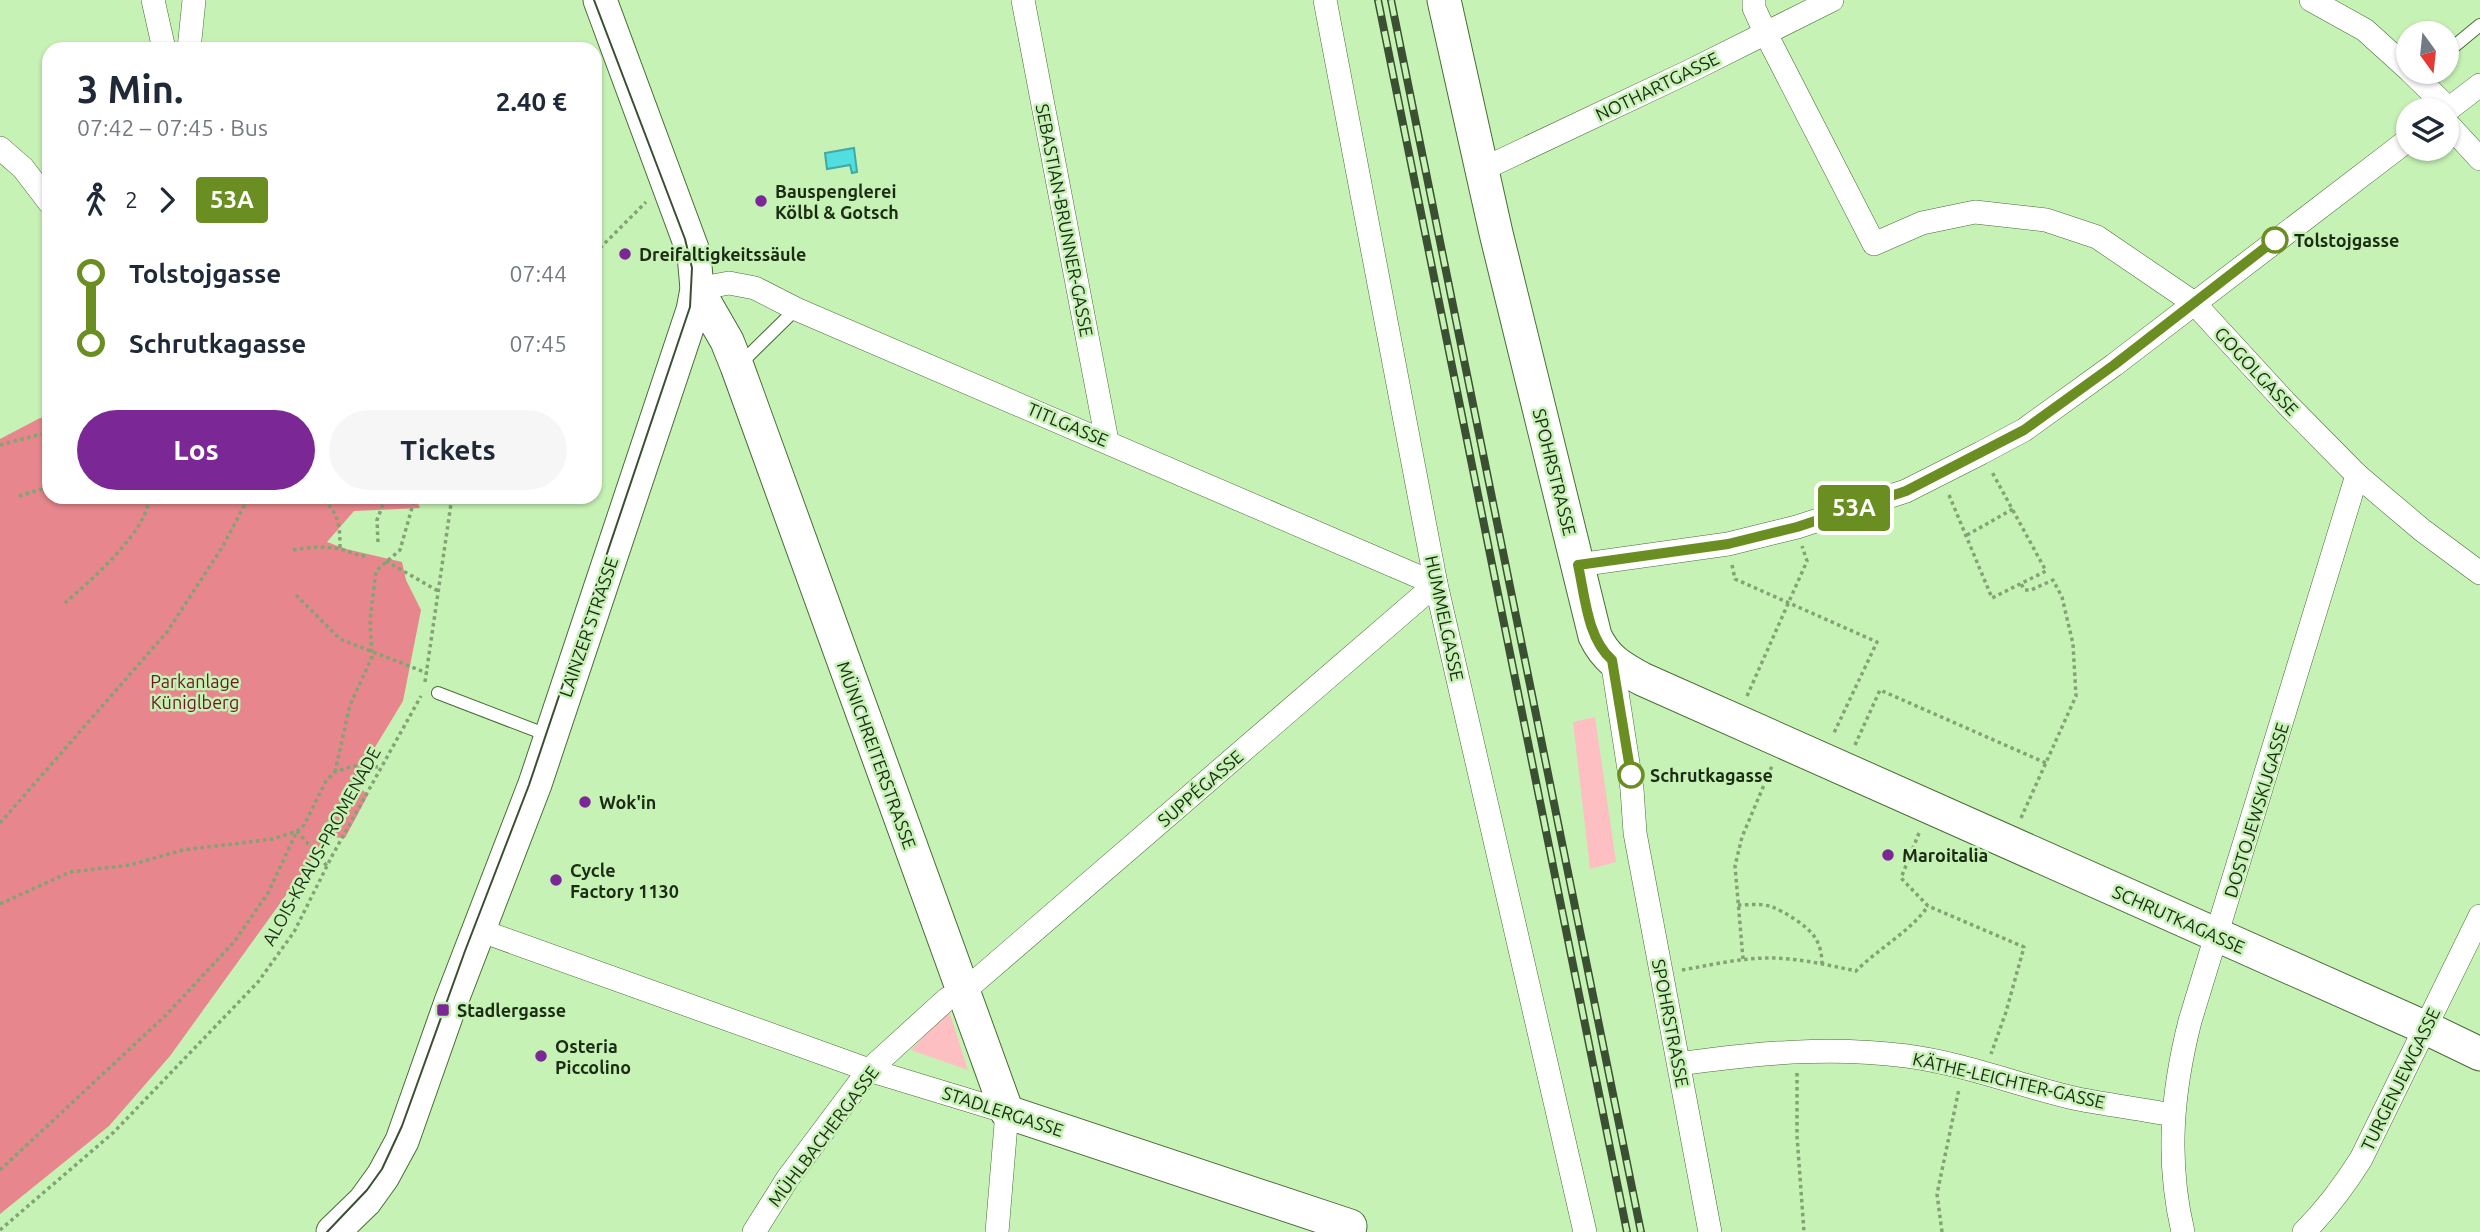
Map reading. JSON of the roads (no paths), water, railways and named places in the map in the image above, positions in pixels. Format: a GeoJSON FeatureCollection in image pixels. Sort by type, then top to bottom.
{"type":"FeatureCollection","features":[{"type":"Feature","properties":{"kind":"street"},"geometry":{"type":"LineString","coordinates":[[153,0],[162,42]]}},
{"type":"Feature","properties":{"kind":"street"},"geometry":{"type":"LineString","coordinates":[[190,42],[194,0]]}},
{"type":"Feature","properties":{"kind":"street","name":"LAINZER STRASSE"},"geometry":{"type":"LineString","coordinates":[[333,1232],[365,1201],[395,1156],[517,834],[690,326],[697,289],[694,254],[600,0]]}},
{"type":"Feature","properties":{"kind":"street","name":"SEBASTIAN-BRUNNER-GASSE"},"geometry":{"type":"LineString","coordinates":[[1023,0],[1107,441]]}},
{"type":"Feature","properties":{"kind":"street","name":"HUMMELGASSE"},"geometry":{"type":"LineString","coordinates":[[1325,0],[1436,584],[1585,1232]]}},
{"type":"Feature","properties":{"kind":"street","name":"SPOHRSTRASSE"},"geometry":{"type":"LineString","coordinates":[[1444,0],[1481,170],[1595,636],[1602,652],[1612,660],[1632,789],[1635,833],[1710,1232]]}},
{"type":"Feature","properties":{"kind":"street","name":"GOGOLGASSE"},"geometry":{"type":"LineString","coordinates":[[1754,0],[1754,8],[1765,32],[1874,244],[1922,223],[1975,212],[2046,220],[2097,237],[2194,303],[2357,475],[2422,530],[2480,573]]}},
{"type":"Feature","properties":{"kind":"street","name":"NOTHARTGASSE"},"geometry":{"type":"LineString","coordinates":[[1481,170],[1832,0]]}},
{"type":"Feature","properties":{"kind":"street"},"geometry":{"type":"LineString","coordinates":[[2311,0],[2365,30],[2396,56]]}},
{"type":"Feature","properties":{"kind":"street"},"geometry":{"type":"LineString","coordinates":[[2424,84],[2435,98]]}},
{"type":"Feature","properties":{"kind":"street"},"geometry":{"type":"LineString","coordinates":[[2459,103],[2480,85]]}},
{"type":"Feature","properties":{"kind":"street"},"geometry":{"type":"LineString","coordinates":[[2459,130],[2480,159]]}},
{"type":"Feature","properties":{"kind":"street"},"geometry":{"type":"LineString","coordinates":[[0,148],[23,168],[42,193]]}},
{"type":"Feature","properties":{"kind":"street"},"geometry":{"type":"LineString","coordinates":[[1578,565],[1728,544],[1797,527],[1906,491],[1982,453],[2024,430],[2396,149]]}},
{"type":"Feature","properties":{"kind":"street","name":"TITLGASSE"},"geometry":{"type":"LineString","coordinates":[[697,289],[729,283],[755,288],[796,309],[1436,584]]}},
{"type":"Feature","properties":{"kind":"street","name":"MÜNICHREITERSTRASSE"},"geometry":{"type":"LineString","coordinates":[[697,289],[727,341],[737,366],[1007,1112],[997,1232]]}},
{"type":"Feature","properties":{"kind":"street","name":"DOSTOJEWSKIJGASSE"},"geometry":{"type":"LineString","coordinates":[[2183,1232],[2174,1180],[2172,1115],[2179,1067],[2187,1033],[2357,475]]}},
{"type":"Feature","properties":{"kind":"street","name":"SUPPÉGASSE"},"geometry":{"type":"LineString","coordinates":[[963,992],[1436,584]]}},
{"type":"Feature","properties":{"kind":"street","name":"SCHRUTKAGASSE"},"geometry":{"type":"LineString","coordinates":[[1612,660],[1642,679],[1782,743],[1930,806],[2480,1054]]}},
{"type":"Feature","properties":{"kind":"street","name":"TURGENJEWGASSE"},"geometry":{"type":"LineString","coordinates":[[2304,1232],[2326,1210],[2361,1159],[2480,916]]}},
{"type":"Feature","properties":{"kind":"street","name":"STADLERGASSE"},"geometry":{"type":"LineString","coordinates":[[479,930],[869,1070],[1007,1112],[1356,1230]]}},
{"type":"Feature","properties":{"kind":"street","name":"MÜHLBACHERGASSE"},"geometry":{"type":"LineString","coordinates":[[754,1232],[788,1178],[869,1070],[947,999],[963,992]]}},
{"type":"Feature","properties":{"kind":"street","name":"KÄTHE-LEICHTER-GASSE"},"geometry":{"type":"LineString","coordinates":[[1679,1064],[1747,1054],[1797,1051],[1882,1054],[1974,1070],[2077,1098],[2172,1115]]}},
{"type":"Feature","properties":{"kind":"lane"},"geometry":{"type":"LineString","coordinates":[[2459,42],[2480,25]]}},
{"type":"Feature","properties":{"kind":"lane"},"geometry":{"type":"LineString","coordinates":[[737,366],[796,309]]}},
{"type":"Feature","properties":{"kind":"lane"},"geometry":{"type":"LineString","coordinates":[[438,693],[550,736]]}},
{"type":"Feature","properties":{"kind":"water"},"geometry":{"type":"Polygon","coordinates":[[[854,148],[857,172],[852,173],[850,165],[827,169],[825,153],[854,148]]]}},
{"type":"Feature","properties":{"kind":"tram line"},"geometry":{"type":"LineString","coordinates":[[327,1232],[367,1190],[382,1169],[402,1126],[529,785],[690,307],[692,268],[685,239],[594,0]]}},
{"type":"Feature","properties":{"kind":"railway"},"geometry":{"type":"LineString","coordinates":[[1378,0],[1627,1232]]}},
{"type":"Feature","properties":{"kind":"railway"},"geometry":{"type":"LineString","coordinates":[[1391,0],[1641,1232]]}},
{"type":"Feature","properties":{"kind":"place","name":"Bauspenglerei Kölbl & Gotsch"},"geometry":{"type":"Point","coordinates":[761,201]}},
{"type":"Feature","properties":{"kind":"place","name":"Tolstojgasse"},"geometry":{"type":"Point","coordinates":[2275,240]}},
{"type":"Feature","properties":{"kind":"place","name":"Dreifaltigkeitssäule"},"geometry":{"type":"Point","coordinates":[625,254]}},
{"type":"Feature","properties":{"kind":"place","name":"Schrutkagasse"},"geometry":{"type":"Point","coordinates":[1631,775]}},
{"type":"Feature","properties":{"kind":"place","name":"Wok'in"},"geometry":{"type":"Point","coordinates":[585,802]}},
{"type":"Feature","properties":{"kind":"place","name":"Maroitalia"},"geometry":{"type":"Point","coordinates":[1888,855]}},
{"type":"Feature","properties":{"kind":"place","name":"Cycle Factory 1130"},"geometry":{"type":"Point","coordinates":[556,880]}},
{"type":"Feature","properties":{"kind":"place","name":"Stadlergasse"},"geometry":{"type":"Point","coordinates":[443,1010]}},
{"type":"Feature","properties":{"kind":"place","name":"Osteria Piccolino"},"geometry":{"type":"Point","coordinates":[541,1056]}},
{"type":"Feature","properties":{"kind":"park label","name":"Parkanlage Küniglberg"},"geometry":{"type":"Point","coordinates":[195,691]}}]}
